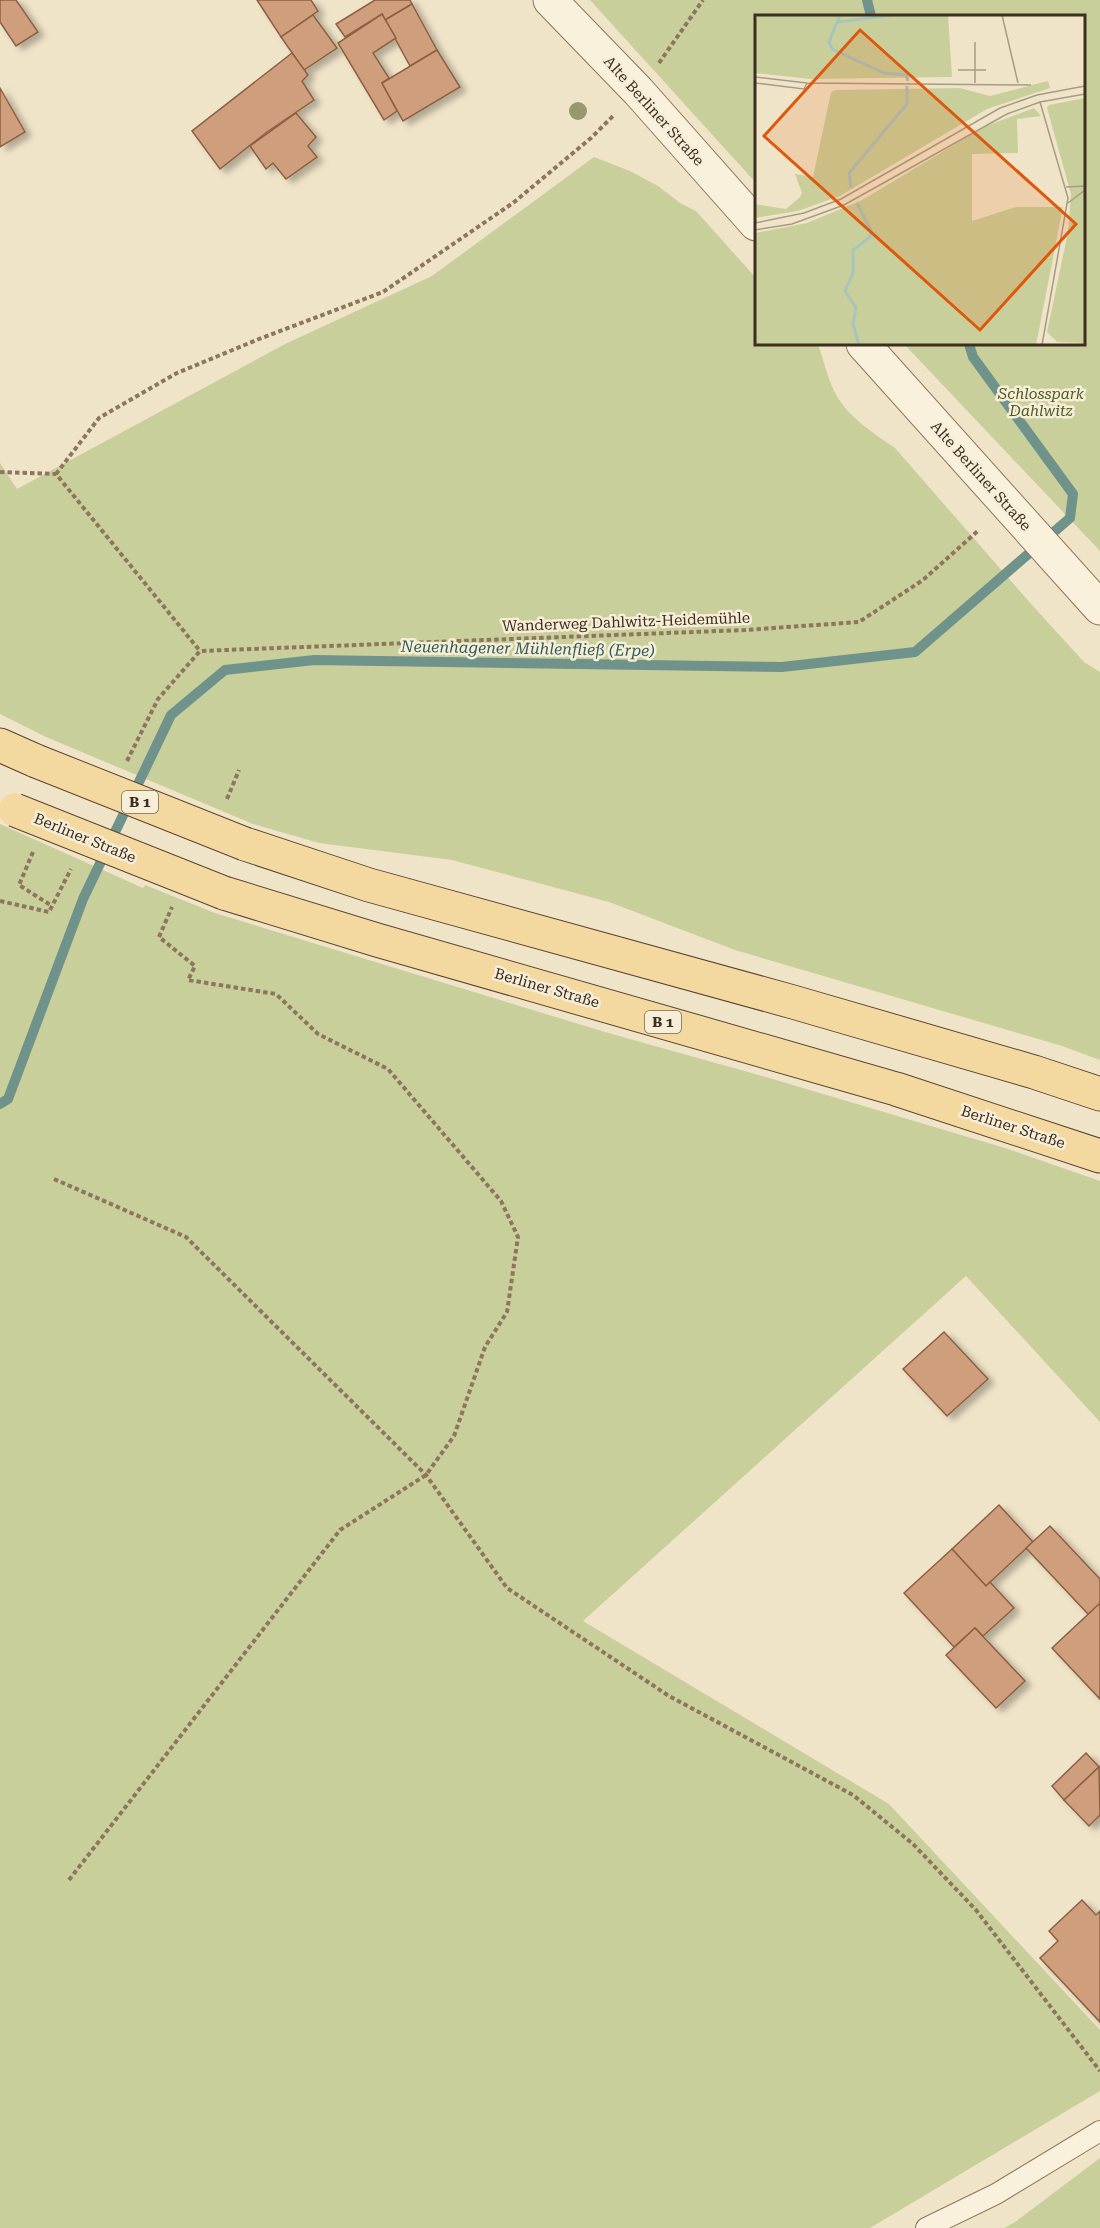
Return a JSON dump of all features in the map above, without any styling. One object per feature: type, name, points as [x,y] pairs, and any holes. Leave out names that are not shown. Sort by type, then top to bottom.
[{"type":"main road","name":"B 1","points":[[0,745],[244,844],[369,885],[793,1002],[1034,1072],[1100,1094]]},
{"type":"main road","name":"Berliner Straße","points":[[7,807],[224,893],[896,1089],[1100,1156]]},
{"type":"street","name":"Alte Berliner Straße","points":[[550,0],[648,79],[755,223]]},
{"type":"street","name":"Alte Berliner Straße","points":[[864,345],[1100,608]]},
{"type":"lane","points":[[926,2228],[996,2194],[1100,2131]]},
{"type":"path","points":[[56,474],[99,418],[177,373],[258,339],[383,292],[513,203],[591,138],[648,79],[703,0]]},
{"type":"path","points":[[0,472],[56,474],[200,651],[158,699],[126,761]]},
{"type":"path","name":"Wanderweg Dahlwitz-Heidemühle","points":[[200,651],[745,630],[860,622],[923,580],[979,530]]},
{"type":"path","points":[[227,799],[239,770]]},
{"type":"path","points":[[35,846],[19,885],[52,906]]},
{"type":"path","points":[[0,902],[49,912],[73,864]]},
{"type":"path","points":[[69,1880],[340,1530],[426,1475],[454,1436],[485,1347],[507,1312],[518,1237],[501,1201],[388,1069],[318,1034],[276,994],[188,980],[195,966],[159,937],[173,905]]},
{"type":"path","points":[[54,1179],[186,1237],[426,1475],[507,1588],[669,1696],[853,1795],[913,1844],[975,1910],[1100,2071]]},
{"type":"green space","name":"Schlosspark Dahlwitz","points":[[590,0],[1100,0],[1100,551],[905,345],[1085,345],[1085,15],[755,15],[755,182]]},
{"type":"green space","points":[[594,157],[630,171],[658,186],[680,203],[696,211],[755,277],[755,345],[818,345],[831,385],[843,406],[864,426],[895,448],[1084,662],[1100,672],[1100,1060],[1062,1046],[735,950],[609,902],[452,860],[319,843],[253,824],[46,737],[0,714],[0,463],[17,489],[285,344],[432,276]]},
{"type":"green space","points":[[0,824],[143,888],[145,885],[215,913],[605,1032],[1005,1148],[1100,1181],[1100,1422],[966,1276],[583,1621],[889,1804],[1100,2030],[1100,2091],[870,2228],[0,2228]]},
{"type":"green space","points":[[1100,2158],[1100,2228],[1004,2228],[1015,2222]]},
{"type":"building","points":[[0,0],[16,0],[38,32],[16,46],[0,22]]},
{"type":"building","points":[[257,0],[311,0],[318,11],[281,37]]},
{"type":"building","points":[[375,0],[410,0],[412,4],[385,20],[382,14],[345,37],[336,24]]},
{"type":"building","points":[[412,4],[437,50],[410,66],[385,20]]},
{"type":"building","points":[[382,14],[396,38],[373,53],[389,78],[382,83],[397,111],[384,120],[338,43]]},
{"type":"building","points":[[313,15],[337,48],[304,70],[281,37]]},
{"type":"building","points":[[437,50],[460,87],[403,121],[382,83]]},
{"type":"building","points":[[292,53],[308,75],[302,81],[314,100],[267,132],[220,169],[192,131]]},
{"type":"building","points":[[0,88],[25,132],[0,147]]},
{"type":"building","points":[[296,113],[316,137],[308,146],[317,157],[286,179],[273,163],[266,169],[250,146]]},
{"type":"building","points":[[944,1332],[988,1379],[947,1416],[903,1369]]},
{"type":"building","points":[[999,1505],[1033,1542],[986,1586],[952,1549]]},
{"type":"building","points":[[1050,1526],[1100,1579],[1100,1605],[1088,1614],[1026,1548]]},
{"type":"building","points":[[952,1549],[986,1586],[990,1582],[1014,1608],[983,1636],[975,1628],[954,1647],[904,1593]]},
{"type":"building","points":[[1100,1605],[1100,1699],[1052,1648]]},
{"type":"building","points":[[975,1628],[1025,1681],[996,1708],[946,1655]]},
{"type":"building","points":[[1086,1753],[1099,1767],[1064,1800],[1052,1786]]},
{"type":"building","points":[[1099,1767],[1100,1815],[1089,1826],[1064,1800]]},
{"type":"building","points":[[1082,1900],[1096,1915],[1100,1911],[1100,2022],[1040,1958],[1058,1941],[1049,1931]]},
{"type":"waterway","name":"Neuenhagener Mühlenfließ (Erpe)","points":[[867,0],[871,15]]},
{"type":"waterway","name":"Neuenhagener Mühlenfließ (Erpe)","points":[[0,1104],[8,1099],[83,899],[171,715],[225,670],[314,660],[782,667],[915,652],[1070,518],[1073,494],[973,357],[969,345]]}]
